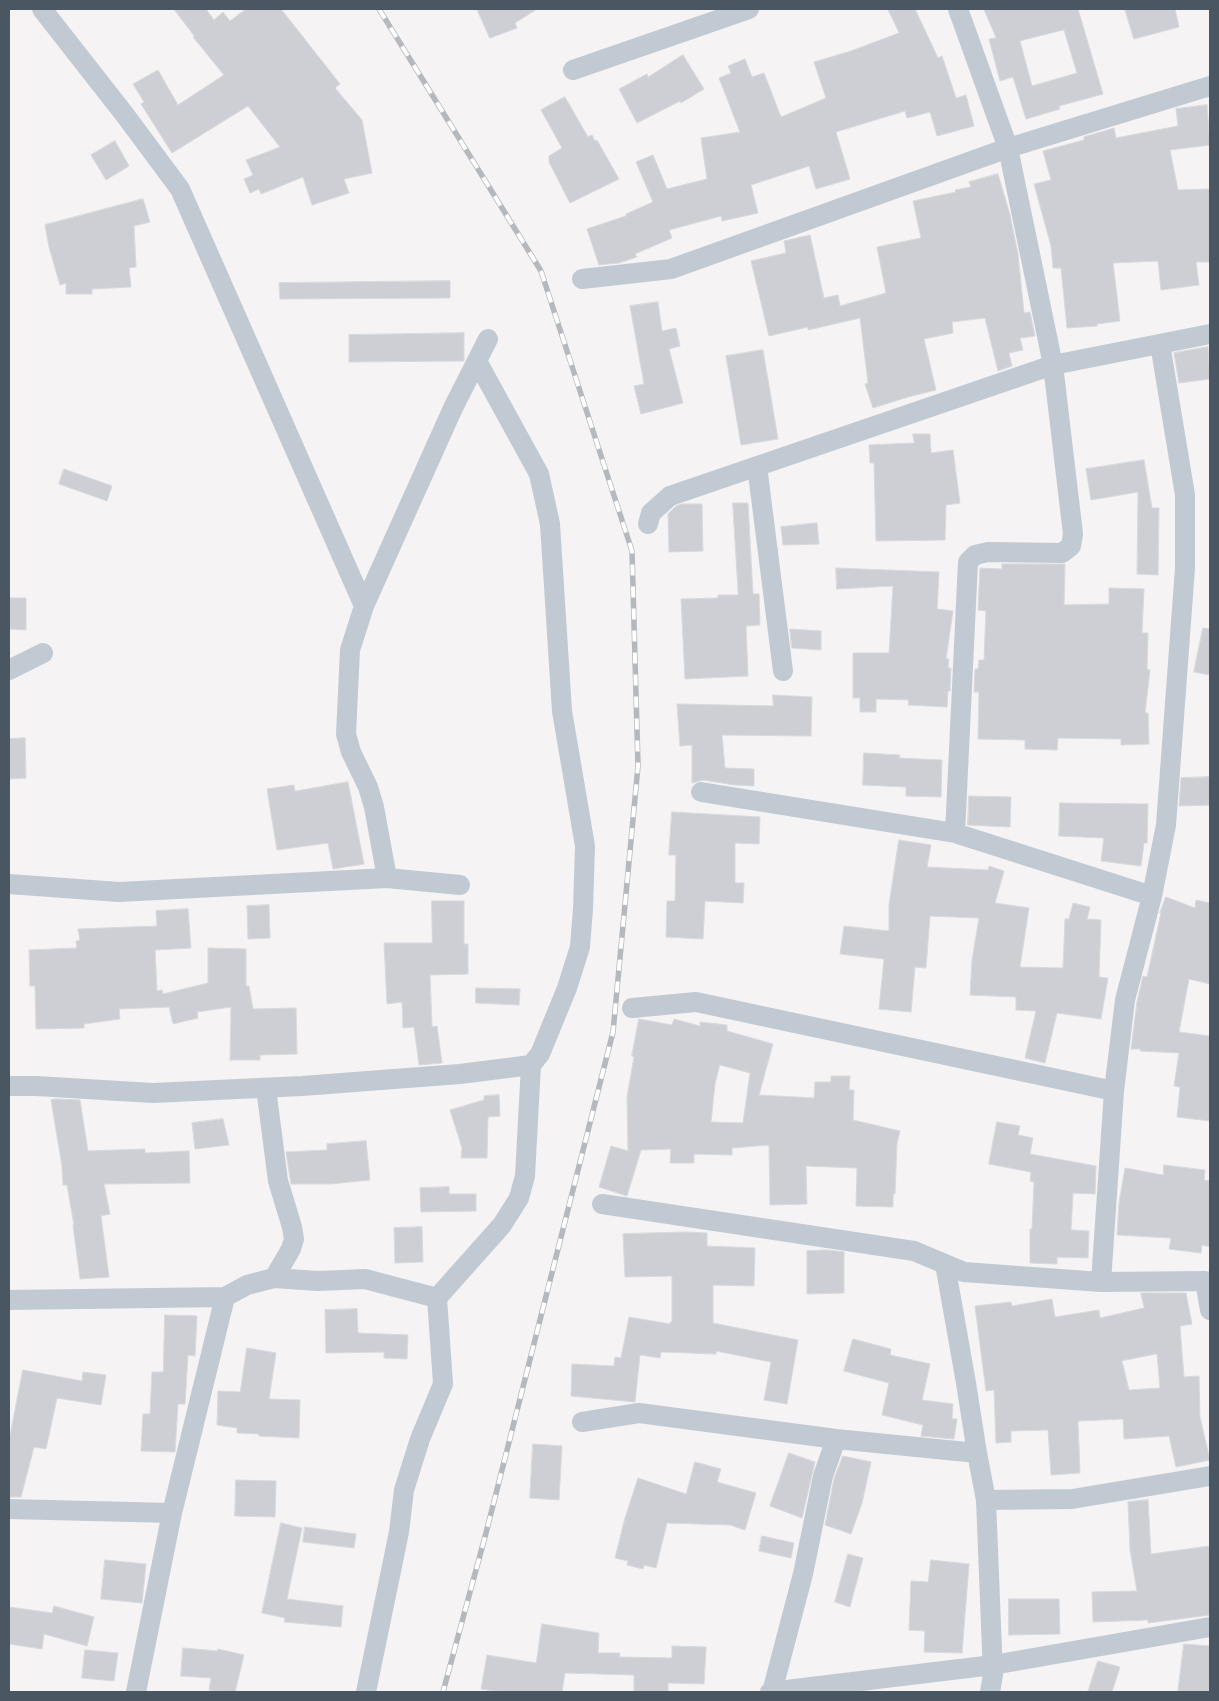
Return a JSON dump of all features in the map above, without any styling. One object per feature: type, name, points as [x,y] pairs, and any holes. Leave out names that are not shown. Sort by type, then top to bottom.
[{"type":"street","points":[[42,9],[180,189],[364,606]]},
{"type":"street","points":[[574,70],[722,13],[749,9]]},
{"type":"street","points":[[955,833],[968,562],[975,554],[988,552],[1062,552],[1071,546],[1073,534],[1053,365],[1008,148],[958,9]]},
{"type":"street","points":[[582,279],[671,269],[1008,148],[1210,86]]},
{"type":"street","points":[[648,524],[651,513],[670,496],[1053,365],[1210,334]]},
{"type":"street","points":[[387,878],[374,807],[368,787],[351,752],[346,734],[350,650],[364,606],[453,408],[488,339]]},
{"type":"street","points":[[1102,1282],[1114,1091],[1125,1000],[1152,896],[1166,825],[1185,568],[1185,495],[1160,344]]},
{"type":"street","points":[[366,1692],[399,1532],[404,1490],[420,1439],[443,1384],[437,1298],[502,1225],[519,1198],[524,1176],[531,1065],[540,1054],[567,988],[580,947],[585,846],[562,711],[550,524],[539,474],[477,361]]},
{"type":"street","points":[[757,466],[783,671]]},
{"type":"street","points":[[9,670],[43,653]]},
{"type":"street","points":[[701,792],[955,833],[1152,896]]},
{"type":"street","points":[[9,884],[119,892],[387,878],[460,885]]},
{"type":"street","points":[[632,1008],[696,1002],[1114,1091]]},
{"type":"street","points":[[9,1086],[153,1093],[266,1088],[460,1074],[531,1065]]},
{"type":"street","points":[[266,1088],[278,1181],[294,1239],[291,1249],[274,1278]]},
{"type":"street","points":[[602,1204],[914,1251],[954,1268],[1102,1282],[1205,1281],[1210,1310]]},
{"type":"street","points":[[954,1268],[950,1289],[976,1454],[986,1500],[993,1664],[990,1692]]},
{"type":"street","points":[[9,1300],[225,1297],[247,1285],[274,1278],[318,1281],[365,1280],[437,1298]]},
{"type":"street","points":[[136,1692],[172,1513],[225,1297]]},
{"type":"street","points":[[582,1422],[638,1413],[836,1440],[976,1454]]},
{"type":"street","points":[[836,1440],[823,1476],[803,1574],[771,1692],[993,1664],[1210,1627]]},
{"type":"street","points":[[986,1500],[1072,1499],[1210,1476]]},
{"type":"street","points":[[9,1509],[172,1513]]},
{"type":"building","points":[[174,9],[206,9],[214,20],[223,12],[230,21],[246,9],[281,9],[340,84],[335,88],[362,120],[372,173],[344,179],[349,193],[312,205],[303,177],[261,194],[259,189],[250,193],[244,179],[253,175],[246,160],[280,147],[248,106],[172,153],[141,104],[144,102],[133,84],[158,70],[178,105],[224,75],[193,37]]},
{"type":"building","points":[[477,9],[537,9],[515,23],[517,28],[490,38]]},
{"type":"building","points":[[888,9],[915,9],[938,58],[942,56],[956,98],[966,95],[974,126],[937,136],[930,112],[907,118],[905,111],[836,132],[850,179],[816,189],[809,166],[751,185],[758,213],[722,221],[721,216],[669,230],[672,238],[635,254],[637,257],[619,263],[599,265],[587,229],[626,216],[626,214],[653,202],[636,162],[653,155],[667,189],[707,179],[701,138],[740,132],[719,78],[731,73],[728,66],[745,59],[752,77],[764,73],[781,117],[826,98],[814,62],[851,51],[899,33]]},
{"type":"building","points":[[984,9],[1078,9],[1103,94],[1059,106],[1060,109],[1026,119],[1013,77],[1000,81],[989,39],[996,38]],"holes":[[[1064,30],[1077,73],[1032,86],[1020,41]]]},
{"type":"building","points":[[1125,9],[1175,9],[1179,27],[1134,39]]},
{"type":"building","points":[[683,55],[704,89],[681,103],[680,101],[637,123],[619,89],[647,74],[648,77]]},
{"type":"building","points":[[565,97],[588,137],[592,135],[595,141],[597,140],[619,179],[570,203],[549,162],[549,156],[562,148],[541,110]]},
{"type":"building","points":[[1207,105],[1210,145],[1170,150],[1178,190],[1210,189],[1210,262],[1196,262],[1199,285],[1161,290],[1158,261],[1113,263],[1120,321],[1097,324],[1097,326],[1067,328],[1061,268],[1053,268],[1051,246],[1034,184],[1051,180],[1043,151],[1084,140],[1084,137],[1114,128],[1116,138],[1178,126],[1176,109]]},
{"type":"building","points":[[115,141],[129,166],[106,180],[91,155]]},
{"type":"building","points":[[998,174],[1010,215],[1018,254],[1024,313],[1030,312],[1035,336],[1020,338],[1023,350],[1009,353],[1012,366],[998,371],[985,318],[952,322],[953,333],[924,339],[936,390],[873,408],[865,384],[868,383],[860,318],[808,330],[808,327],[769,336],[751,261],[786,253],[784,241],[810,235],[824,298],[838,295],[840,306],[886,293],[877,247],[921,238],[913,201],[956,192],[955,190],[971,187],[969,182]]},
{"type":"building","points":[[143,199],[150,222],[134,226],[136,267],[129,268],[131,287],[92,289],[92,294],[66,294],[66,283],[60,285],[45,225]]},
{"type":"building","points":[[450,281],[450,298],[280,299],[279,283]]},
{"type":"building","points":[[658,302],[662,331],[676,328],[680,346],[669,349],[683,403],[641,414],[634,386],[644,384],[630,306]]},
{"type":"building","points":[[464,333],[464,361],[349,362],[349,335]]},
{"type":"building","points":[[1208,347],[1210,379],[1179,383],[1174,353]]},
{"type":"building","points":[[763,350],[778,439],[741,445],[726,356]]},
{"type":"building","points":[[913,434],[930,434],[931,453],[953,450],[960,503],[946,505],[945,540],[876,541],[874,463],[870,463],[869,445],[914,443]]},
{"type":"building","points":[[1144,460],[1152,508],[1159,508],[1158,575],[1137,574],[1138,492],[1091,500],[1086,469]]},
{"type":"building","points":[[64,469],[112,486],[107,501],[59,484]]},
{"type":"building","points":[[733,503],[748,503],[753,594],[759,594],[760,625],[746,626],[748,676],[685,679],[681,599],[718,598],[718,595],[738,595]]},
{"type":"building","points":[[682,504],[702,504],[703,551],[669,552],[668,514],[676,506]]},
{"type":"building","points":[[817,523],[819,544],[783,545],[781,527]]},
{"type":"building","points":[[1002,564],[1065,564],[1064,605],[1109,604],[1109,588],[1144,589],[1142,633],[1148,633],[1147,669],[1150,670],[1145,713],[1148,713],[1149,744],[1121,745],[1121,739],[1058,738],[1057,750],[1025,749],[1025,740],[978,739],[979,692],[974,692],[975,669],[978,669],[979,660],[984,660],[986,611],[978,610],[980,568],[1002,569]]},
{"type":"building","points":[[836,568],[939,572],[937,609],[953,611],[946,659],[949,659],[948,668],[951,668],[947,707],[908,705],[909,700],[876,699],[876,712],[860,712],[860,698],[853,698],[853,653],[889,653],[893,586],[837,589]]},
{"type":"building","points":[[9,598],[26,598],[26,630],[9,629]]},
{"type":"building","points":[[1203,628],[1210,629],[1210,675],[1194,672]]},
{"type":"building","points":[[790,629],[821,631],[821,650],[792,648]]},
{"type":"building","points":[[773,695],[812,697],[811,736],[722,735],[725,768],[754,769],[754,786],[703,780],[692,783],[692,745],[680,746],[677,704],[773,706]]},
{"type":"building","points":[[25,738],[26,778],[9,779],[9,739]]},
{"type":"building","points":[[864,753],[900,755],[899,758],[942,760],[941,797],[906,796],[906,787],[863,785]]},
{"type":"building","points":[[1210,777],[1210,805],[1179,806],[1181,778]]},
{"type":"building","points":[[348,782],[364,864],[333,869],[328,843],[277,850],[267,789],[294,785],[295,791]]},
{"type":"building","points":[[969,796],[1011,797],[1010,827],[968,825]]},
{"type":"building","points":[[1060,803],[1148,804],[1147,843],[1144,843],[1141,866],[1101,861],[1104,838],[1059,836]]},
{"type":"building","points":[[672,812],[760,817],[759,844],[735,843],[735,883],[744,883],[743,903],[705,901],[703,939],[666,937],[667,901],[675,901],[676,855],[669,855]]},
{"type":"building","points":[[899,840],[931,845],[927,867],[988,870],[989,866],[1004,871],[995,903],[1029,908],[1020,967],[1063,968],[1065,919],[1069,919],[1073,903],[1090,907],[1087,919],[1101,920],[1099,977],[1108,978],[1101,1019],[1057,1013],[1045,1063],[1025,1058],[1036,1011],[1016,1010],[1016,997],[970,995],[972,960],[979,918],[930,916],[926,968],[915,967],[911,1012],[879,1009],[884,959],[840,954],[844,926],[889,931],[889,905]]},
{"type":"building","points":[[1166,897],[1195,908],[1196,900],[1210,903],[1210,984],[1189,979],[1179,1032],[1210,1036],[1210,1121],[1177,1117],[1180,1087],[1174,1086],[1179,1053],[1131,1049],[1137,1002],[1143,976],[1147,977],[1160,913]]},
{"type":"building","points":[[432,901],[464,901],[464,944],[468,944],[468,974],[430,975],[432,1027],[437,1026],[442,1063],[419,1065],[414,1027],[403,1028],[402,1002],[387,1004],[384,943],[432,943]]},
{"type":"building","points":[[269,905],[270,938],[248,939],[247,906]]},
{"type":"building","points":[[188,909],[191,948],[155,950],[157,991],[162,990],[163,994],[208,983],[208,948],[246,949],[246,986],[249,986],[253,1009],[296,1008],[297,1054],[260,1055],[260,1060],[230,1060],[231,1007],[197,1012],[198,1018],[173,1024],[169,1007],[119,1009],[120,1019],[84,1024],[84,1028],[36,1029],[35,986],[30,986],[29,950],[77,948],[76,941],[80,940],[78,929],[157,926],[156,911]]},
{"type":"building","points":[[476,988],[520,989],[519,1005],[476,1003]]},
{"type":"building","points":[[639,1019],[672,1025],[674,1019],[700,1026],[700,1022],[727,1025],[727,1031],[773,1044],[759,1095],[814,1098],[815,1082],[831,1082],[831,1076],[850,1076],[849,1090],[854,1090],[853,1120],[900,1131],[897,1143],[893,1207],[856,1206],[857,1168],[806,1166],[807,1204],[770,1205],[769,1145],[732,1148],[732,1155],[694,1154],[694,1163],[670,1163],[671,1149],[641,1150],[627,1196],[599,1187],[611,1146],[628,1151],[627,1097],[634,1057],[632,1056]],"holes":[[[720,1065],[750,1073],[743,1123],[711,1122],[715,1084]]]},
{"type":"building","points":[[499,1095],[500,1116],[488,1117],[487,1158],[461,1158],[462,1148],[450,1110],[484,1100],[484,1096]]},
{"type":"building","points":[[51,1100],[80,1100],[88,1151],[145,1149],[145,1153],[189,1151],[190,1183],[104,1184],[110,1214],[101,1216],[109,1277],[80,1279],[74,1225],[67,1185],[63,1185],[62,1166]]},
{"type":"building","points":[[223,1119],[229,1145],[195,1149],[192,1123]]},
{"type":"building","points":[[997,1122],[1020,1126],[1018,1135],[1033,1138],[1030,1154],[1096,1166],[1095,1194],[1073,1193],[1071,1230],[1089,1231],[1088,1258],[1057,1257],[1057,1264],[1030,1263],[1030,1229],[1032,1229],[1034,1182],[1030,1181],[1031,1172],[989,1164]]},
{"type":"building","points":[[366,1141],[370,1180],[330,1184],[291,1184],[286,1152],[327,1150],[327,1144]]},
{"type":"building","points":[[1164,1165],[1205,1170],[1204,1180],[1210,1181],[1210,1247],[1202,1245],[1201,1253],[1169,1249],[1171,1238],[1117,1235],[1119,1203],[1125,1168],[1163,1175]]},
{"type":"building","points":[[449,1187],[449,1194],[476,1194],[476,1211],[421,1212],[420,1188]]},
{"type":"building","points":[[422,1227],[423,1262],[395,1263],[394,1228]]},
{"type":"building","points":[[707,1233],[707,1246],[755,1248],[754,1286],[713,1285],[713,1323],[798,1340],[787,1404],[764,1400],[771,1362],[716,1351],[716,1354],[661,1352],[660,1358],[640,1355],[635,1402],[571,1396],[572,1364],[614,1366],[615,1357],[621,1358],[629,1317],[670,1324],[672,1322],[672,1276],[625,1277],[623,1234]]},
{"type":"building","points":[[828,1250],[844,1252],[844,1293],[807,1294],[807,1251]]},
{"type":"building","points":[[1141,1293],[1186,1293],[1192,1324],[1180,1326],[1184,1377],[1199,1376],[1200,1417],[1210,1460],[1176,1467],[1169,1436],[1124,1439],[1123,1419],[1078,1421],[1080,1473],[1051,1475],[1048,1430],[1011,1431],[1011,1442],[996,1443],[994,1390],[986,1391],[975,1306],[1011,1302],[1012,1306],[1052,1299],[1055,1317],[1099,1310],[1100,1318],[1144,1308]],"holes":[[[1157,1354],[1160,1388],[1129,1390],[1122,1361]]]},
{"type":"building","points":[[357,1309],[358,1333],[408,1335],[407,1359],[384,1358],[384,1352],[326,1353],[325,1310]]},
{"type":"building","points":[[165,1315],[197,1316],[195,1356],[188,1355],[185,1404],[178,1404],[175,1452],[141,1451],[143,1414],[150,1414],[152,1372],[163,1372]]},
{"type":"building","points":[[853,1339],[891,1349],[890,1355],[930,1364],[922,1400],[953,1404],[952,1419],[957,1419],[954,1439],[921,1436],[923,1425],[882,1415],[889,1383],[844,1371]]},
{"type":"building","points":[[247,1348],[276,1353],[269,1399],[300,1400],[299,1438],[237,1433],[237,1428],[217,1425],[218,1391],[240,1392]]},
{"type":"building","points":[[23,1370],[82,1381],[83,1372],[106,1375],[101,1405],[57,1398],[46,1449],[34,1447],[21,1497],[9,1497],[9,1441]]},
{"type":"building","points":[[533,1444],[562,1446],[559,1500],[530,1498]]},
{"type":"building","points":[[789,1453],[815,1462],[802,1518],[770,1506]]},
{"type":"building","points":[[843,1456],[871,1462],[862,1503],[851,1534],[825,1525],[834,1479]]},
{"type":"building","points":[[695,1462],[721,1469],[717,1482],[756,1493],[745,1530],[730,1525],[667,1523],[656,1568],[644,1565],[643,1569],[627,1565],[628,1561],[615,1558],[638,1478],[686,1494]]},
{"type":"building","points":[[236,1480],[276,1481],[275,1517],[235,1516]]},
{"type":"building","points":[[1148,1500],[1151,1554],[1210,1546],[1210,1615],[1148,1623],[1148,1620],[1093,1622],[1092,1592],[1137,1591],[1130,1550],[1128,1502]]},
{"type":"building","points":[[281,1523],[302,1528],[287,1599],[343,1606],[341,1627],[284,1622],[285,1618],[262,1613]]},
{"type":"building","points":[[305,1527],[356,1534],[354,1548],[303,1542]]},
{"type":"building","points":[[762,1536],[794,1543],[791,1558],[759,1551]]},
{"type":"building","points":[[848,1554],[863,1558],[850,1607],[835,1602]]},
{"type":"building","points":[[105,1560],[146,1564],[142,1603],[101,1599]]},
{"type":"building","points":[[931,1560],[969,1564],[962,1653],[924,1652],[925,1631],[909,1630],[911,1581],[928,1582]]},
{"type":"building","points":[[1009,1599],[1059,1599],[1060,1634],[1009,1635]]},
{"type":"building","points":[[54,1606],[94,1617],[87,1646],[44,1634],[42,1649],[9,1644],[9,1607],[52,1613]]},
{"type":"building","points":[[542,1624],[599,1633],[598,1653],[620,1653],[619,1657],[672,1658],[672,1646],[706,1647],[704,1684],[668,1683],[668,1692],[634,1692],[634,1675],[565,1673],[562,1692],[502,1692],[481,1689],[487,1655],[536,1663]]},
{"type":"building","points":[[1184,1644],[1210,1646],[1209,1692],[1178,1692]]},
{"type":"building","points":[[183,1648],[218,1651],[218,1649],[244,1655],[235,1692],[209,1690],[211,1678],[181,1676]]},
{"type":"building","points":[[85,1650],[118,1653],[114,1681],[82,1678]]},
{"type":"building","points":[[1098,1661],[1120,1667],[1112,1692],[1088,1692]]},
{"type":"railway","points":[[379,9],[541,271],[632,551],[638,766],[613,1032],[486,1533],[443,1692]]}]
